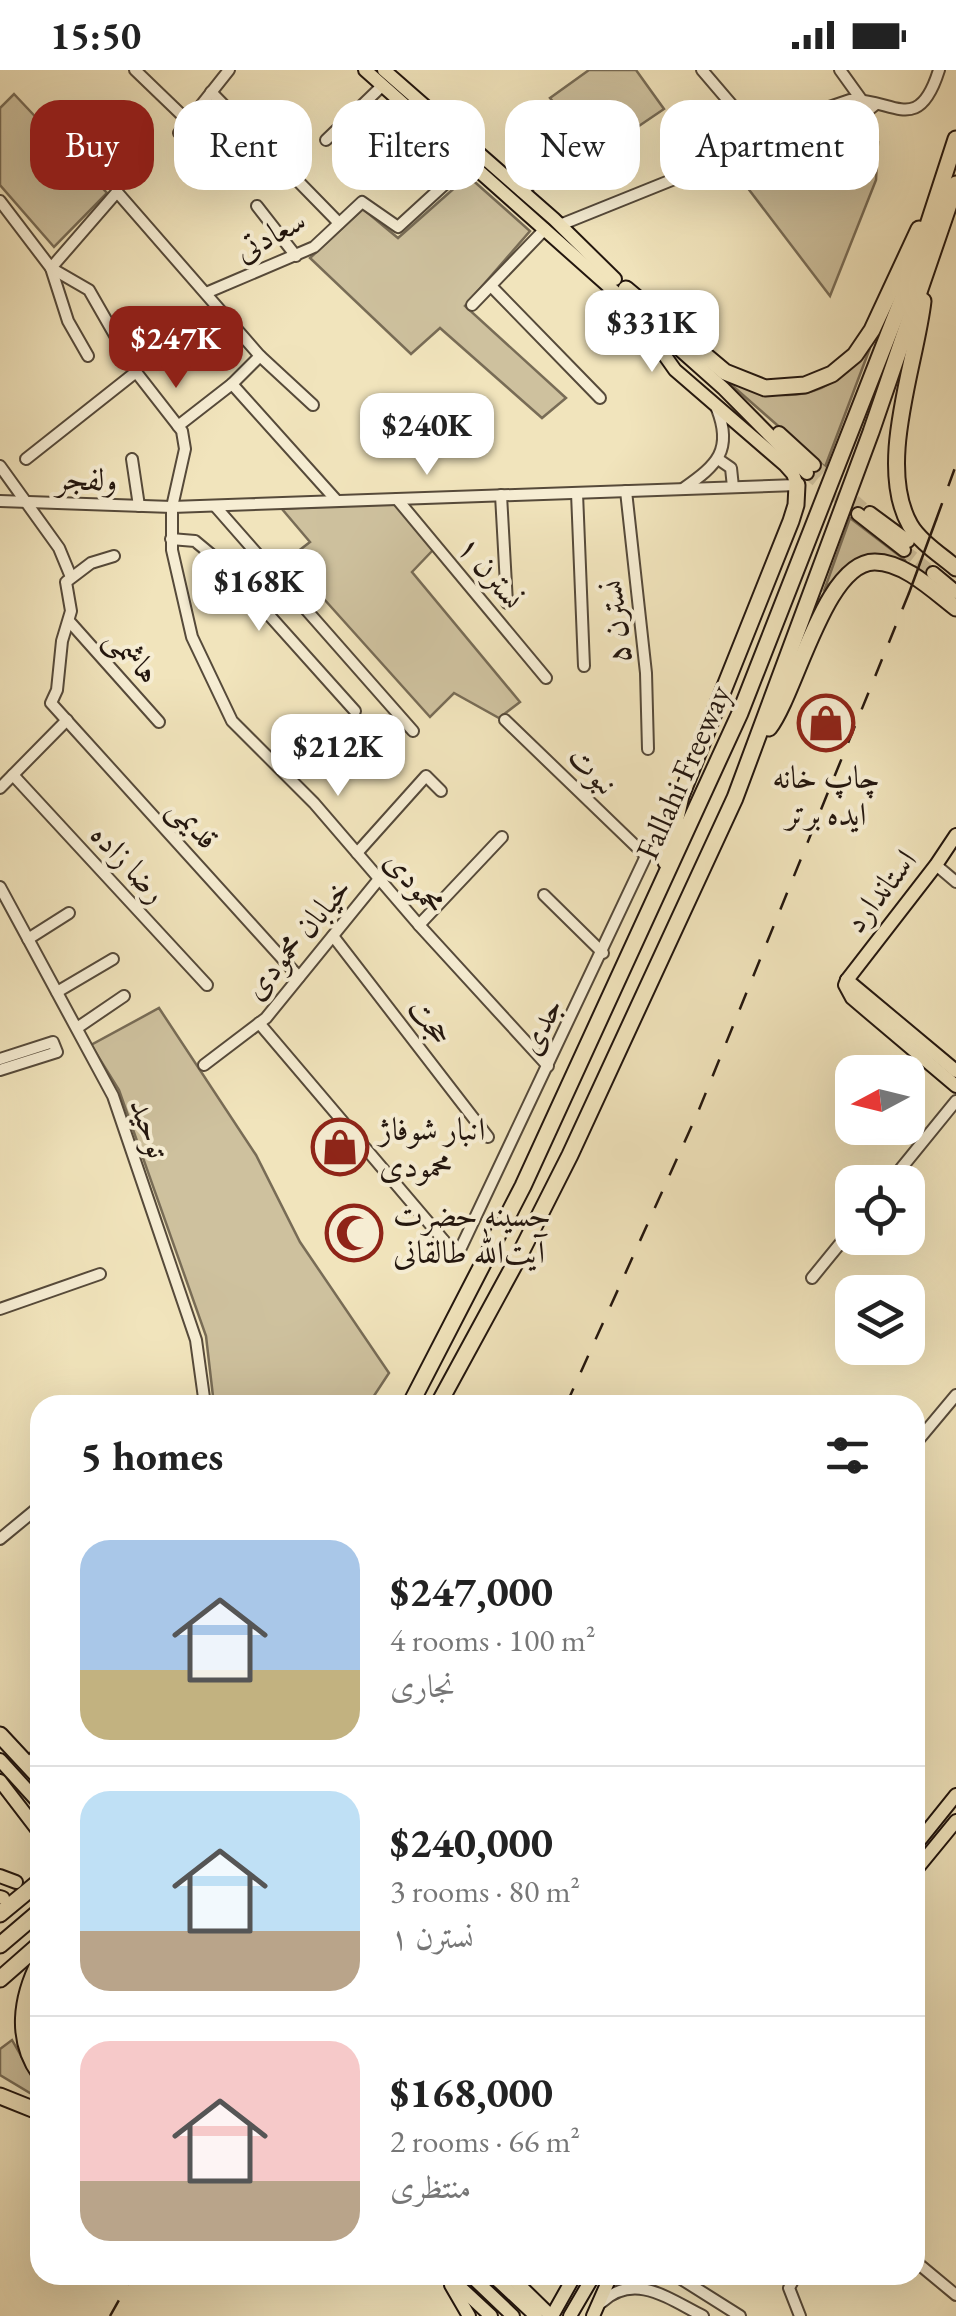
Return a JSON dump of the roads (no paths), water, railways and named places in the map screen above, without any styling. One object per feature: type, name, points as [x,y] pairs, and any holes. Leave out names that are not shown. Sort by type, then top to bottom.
[{"type":"highway","name":"Fallahi Freeway","points":[[443,1395],[570,1154],[735,798],[928,268],[956,139]]},
{"type":"highway","name":"Fallahi Freeway","points":[[415,1395],[523,1186],[740,713],[948,187]]},
{"type":"highway","points":[[628,297],[726,372],[765,388],[805,385],[832,374],[856,355],[872,330],[918,231],[948,187]]},
{"type":"highway","points":[[928,268],[920,327],[902,403],[900,482],[911,528],[956,571]]},
{"type":"highway","points":[[657,900],[681,796],[806,474]]},
{"type":"highway","points":[[754,747],[775,720],[827,601],[858,566],[876,562],[906,571],[956,608]]},
{"type":"highway","points":[[0,1736],[30,1768]]},
{"type":"highway","points":[[1,1903],[30,1885]]},
{"type":"highway","points":[[0,1945],[30,1920]]},
{"type":"highway","points":[[0,1979],[30,1953]]},
{"type":"highway","points":[[30,1984],[22,2034],[30,2055]]},
{"type":"highway","points":[[0,2096],[30,2108]]},
{"type":"main road","points":[[365,70],[395,78],[414,100]]},
{"type":"main road","points":[[384,70],[560,225],[806,474]]},
{"type":"main road","points":[[485,176],[628,297],[675,370],[794,474],[806,474]]},
{"type":"main road","points":[[860,511],[906,546]]},
{"type":"main road","points":[[956,571],[935,566],[956,592]]},
{"type":"main road","name":"استاندارد","points":[[846,980],[936,866],[956,834]]},
{"type":"main road","points":[[846,980],[956,1071]]},
{"type":"main road","points":[[846,980],[852,998],[956,1086]]},
{"type":"main road","points":[[0,1760],[30,1793]]},
{"type":"main road","points":[[0,1781],[30,1819]]},
{"type":"main road","points":[[925,1834],[956,1795]]},
{"type":"main road","points":[[925,1859],[956,1821]]},
{"type":"main road","points":[[0,1876],[21,1888],[30,1879]]},
{"type":"main road","points":[[451,2285],[469,2316]]},
{"type":"main road","points":[[456,2285],[491,2316]]},
{"type":"main road","points":[[480,2285],[513,2316]]},
{"type":"main road","points":[[503,2285],[536,2316]]},
{"type":"main road","points":[[519,2285],[552,2316],[569,2285]]},
{"type":"main road","points":[[570,2316],[588,2285]]},
{"type":"main road","points":[[593,2312],[606,2285]]},
{"type":"street","points":[[135,70],[174,108]]},
{"type":"street","points":[[204,100],[229,70]]},
{"type":"street","points":[[702,70],[728,100]]},
{"type":"street","points":[[840,70],[862,100]]},
{"type":"street","points":[[879,108],[902,109],[924,102],[932,93],[939,70]]},
{"type":"street","points":[[326,140],[395,78]]},
{"type":"street","points":[[210,92],[338,222]]},
{"type":"street","points":[[560,225],[660,184]]},
{"type":"street","name":"سعادتی","points":[[206,294],[314,247],[362,202],[398,227],[438,190]]},
{"type":"street","points":[[51,268],[117,192],[260,356],[313,405]]},
{"type":"street","points":[[0,201],[51,268],[68,321],[88,356]]},
{"type":"street","points":[[258,206],[296,256]]},
{"type":"street","points":[[472,305],[545,229]]},
{"type":"street","points":[[51,268],[90,290],[136,372],[178,426],[232,384],[260,356]]},
{"type":"street","points":[[491,286],[600,398]]},
{"type":"street","points":[[26,460],[136,372]]},
{"type":"street","points":[[232,384],[337,501]]},
{"type":"street","points":[[683,489],[718,458],[726,430],[717,408]]},
{"type":"street","name":"محمودی","points":[[178,426],[186,449],[172,507],[172,539],[181,600],[192,636],[232,721],[314,803],[548,1066]]},
{"type":"street","points":[[132,458],[139,506]]},
{"type":"street","points":[[718,458],[731,468],[733,487]]},
{"type":"street","points":[[0,466],[59,548],[71,577]]},
{"type":"street","name":"ولفجر","points":[[0,501],[215,506],[733,487],[806,474]]},
{"type":"street","name":"نسترن ۵","points":[[626,491],[646,672],[648,749]]},
{"type":"street","points":[[578,492],[584,666]]},
{"type":"street","points":[[500,495],[507,603]]},
{"type":"street","name":"نسترن ۱","points":[[397,499],[546,678]]},
{"type":"street","points":[[215,506],[413,730]]},
{"type":"street","points":[[172,539],[195,541],[225,566],[355,710]]},
{"type":"street","points":[[69,621],[66,582],[91,563],[114,556]]},
{"type":"street","name":"قدیمی","points":[[69,621],[62,641],[57,690],[51,703],[299,977]]},
{"type":"street","name":"هاشمی","points":[[69,621],[159,722]]},
{"type":"street","points":[[0,788],[67,720]]},
{"type":"street","name":"نبوت","points":[[505,720],[646,856]]},
{"type":"street","name":"رضا زاده","points":[[13,775],[207,986]]},
{"type":"street","points":[[357,852],[426,776],[441,791]]},
{"type":"street","name":"جدی","points":[[259,1024],[457,1256],[646,856],[675,822]]},
{"type":"street","points":[[419,925],[502,837]]},
{"type":"street","points":[[936,866],[956,882]]},
{"type":"street","name":"خیابان محمودی","points":[[204,1065],[259,1024],[379,879]]},
{"type":"street","name":"توحید","points":[[0,887],[113,1096],[196,1340],[204,1395]]},
{"type":"street","points":[[544,896],[603,952]]},
{"type":"street","points":[[28,939],[69,912]]},
{"type":"street","name":"حجت","points":[[333,936],[488,1137]]},
{"type":"street","points":[[57,992],[113,959]]},
{"type":"street","points":[[76,1028],[124,996]]},
{"type":"street","points":[[0,1059],[54,1042],[57,1052],[0,1070]]},
{"type":"street","points":[[904,1165],[956,1101]]},
{"type":"street","points":[[812,1278],[835,1250]]},
{"type":"street","points":[[0,1309],[100,1274]]},
{"type":"street","points":[[925,1432],[956,1395]]},
{"type":"street","points":[[0,1539],[30,1514]]},
{"type":"street","points":[[925,2269],[956,2295]]},
{"type":"street","points":[[688,2285],[740,2316]]},
{"type":"street","points":[[790,2285],[800,2316]]},
{"type":"street","points":[[593,2312],[621,2288],[639,2286],[703,2316]]},
{"type":"street","points":[[685,2307],[687,2295],[694,2290]]},
{"type":"tunnel","points":[[814,465],[863,508]]},
{"type":"tunnel","points":[[807,473],[848,506]]},
{"type":"tunnel","points":[[904,550],[933,573]]},
{"type":"tram line","points":[[909,593],[936,520]]},
{"type":"railway","points":[[936,520],[956,465]]},
{"type":"railway","points":[[571,1395],[698,1112],[909,593]]},
{"type":"railway","points":[[110,2316],[127,2285]]},
{"type":"place","name":"چاپ خانه ایده برتر","points":[[826,723]]},
{"type":"place","name":"انبار شوفاژ محمودی","points":[[340,1147]]},
{"type":"place","name":"حسینه حضرت آیت‌الله طالقانی","points":[[354,1233]]}]
